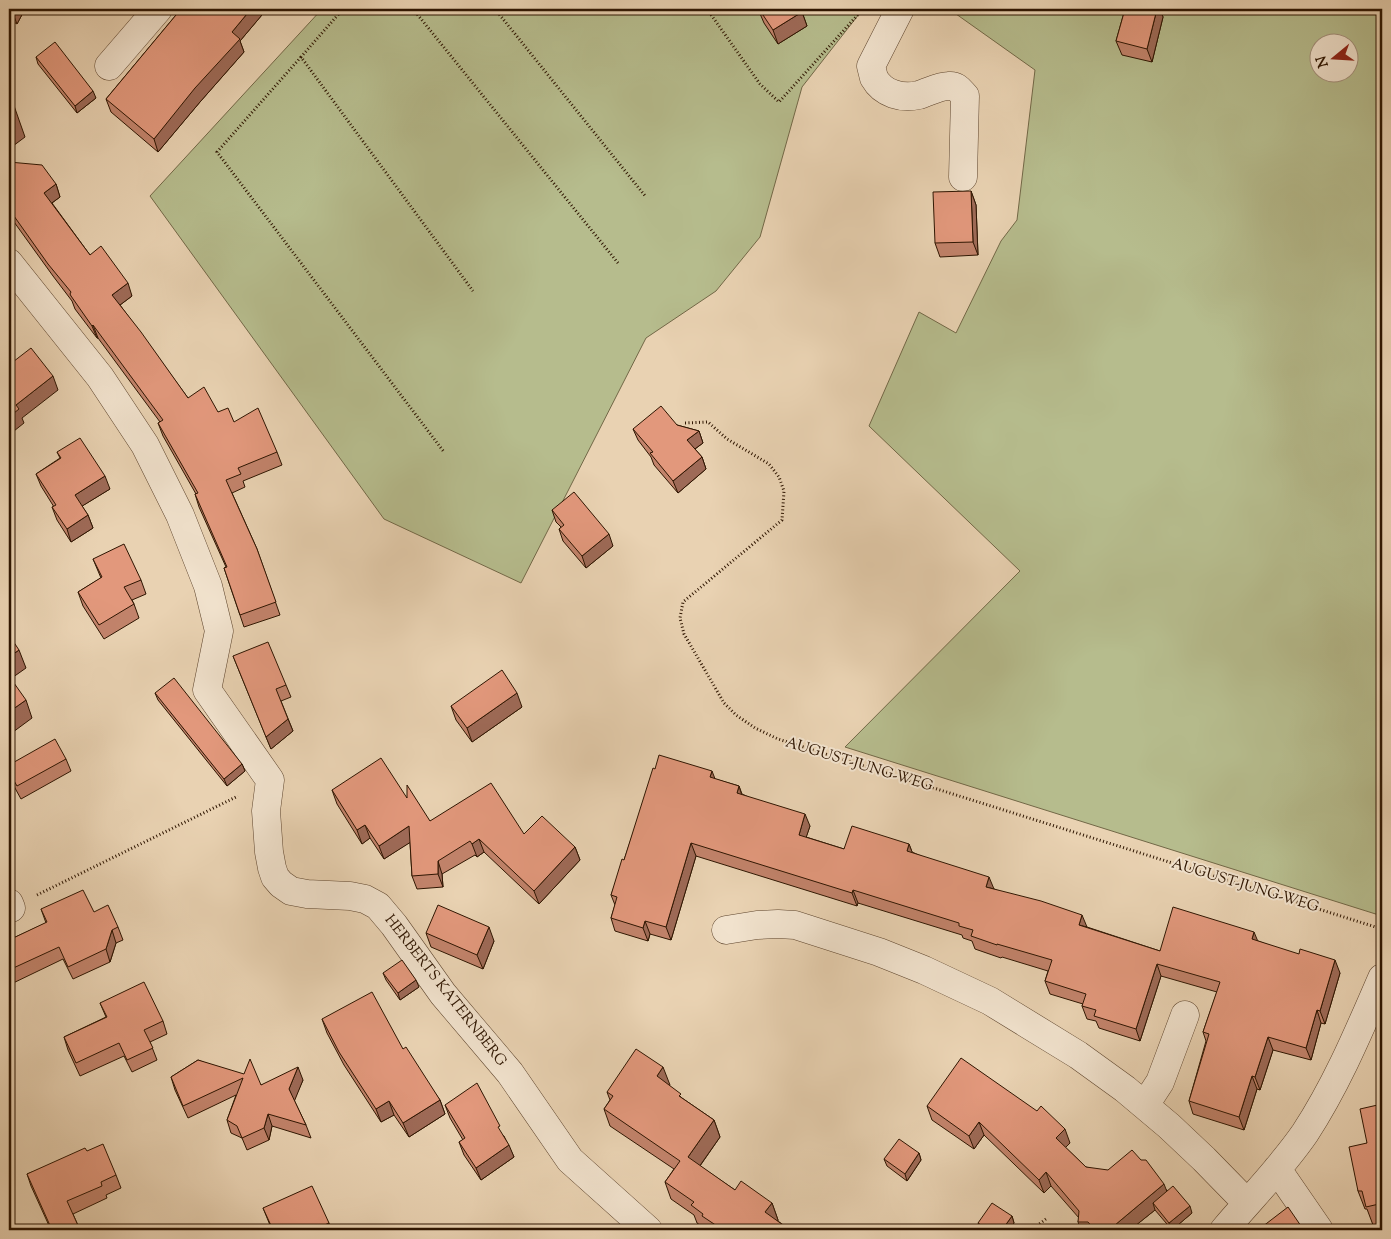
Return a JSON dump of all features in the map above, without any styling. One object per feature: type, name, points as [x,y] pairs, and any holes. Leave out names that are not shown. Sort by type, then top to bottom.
[{"type":"street","points":[[109,66],[158,9]]},
{"type":"street","points":[[900,9],[871,66],[874,77],[889,92],[902,96],[917,95],[950,86],[958,88],[965,96],[963,177]]},
{"type":"street","points":[[9,263],[100,377],[145,445],[180,515],[208,586],[219,631],[207,690],[270,780]]},
{"type":"street","name":"HERBERTS KATERNBERG","points":[[270,780],[266,811],[269,852],[272,868],[281,884],[291,890],[307,894],[350,896],[365,899],[378,906],[444,994],[510,1074],[570,1160],[648,1230]]},
{"type":"street","points":[[726,930],[757,925],[795,925],[870,949],[968,990],[1016,1016],[1078,1055],[1145,1105],[1204,1159],[1247,1203]]},
{"type":"street","points":[[1224,1230],[1277,1169],[1304,1134],[1337,1078],[1382,978]]},
{"type":"street","points":[[1145,1105],[1160,1082],[1185,1015]]},
{"type":"street","points":[[1277,1169],[1319,1230]]},
{"type":"path","points":[[343,9],[217,152],[444,452]]},
{"type":"path","points":[[413,9],[618,263]]},
{"type":"path","points":[[495,9],[646,197]]},
{"type":"path","points":[[707,9],[760,84],[779,102],[863,9]]},
{"type":"path","points":[[301,57],[473,291]]},
{"type":"path","name":"AUGUST-JUNG-WEG","points":[[685,423],[708,422],[727,439],[769,464],[779,477],[784,491],[782,520],[683,602],[680,618],[684,634],[724,703],[736,715],[755,728],[778,739],[1382,929]]},
{"type":"path","points":[[10,905],[270,780]]},
{"type":"path","points":[[1031,1230],[1046,1219]]},
{"type":"green space","points":[[322,9],[863,9],[802,87],[760,237],[716,291],[646,338],[521,583],[384,519],[150,196]]},
{"type":"green space","points":[[949,9],[1382,9],[1382,916],[845,747],[1020,571],[869,426],[919,312],[956,333],[1001,241],[1017,220],[1035,70]]},
{"type":"building","points":[[181,9],[251,9],[232,32],[240,39],[195,88],[154,139],[106,99]]},
{"type":"building","points":[[759,9],[800,9],[802,12],[773,30]]},
{"type":"building","points":[[1125,9],[1157,9],[1147,49],[1116,41]]},
{"type":"building","points":[[55,42],[93,91],[75,106],[36,57]]},
{"type":"building","points":[[9,162],[42,165],[56,184],[44,193],[90,255],[101,246],[128,283],[112,295],[188,398],[204,387],[218,412],[228,408],[234,422],[258,408],[277,452],[238,468],[241,474],[226,480],[257,549],[276,602],[240,615],[224,568],[227,567],[195,494],[198,493],[158,423],[163,420],[92,326],[71,296],[71,292],[48,264],[9,209]]},
{"type":"building","points":[[971,191],[973,242],[935,243],[933,192]]},
{"type":"building","points":[[31,348],[53,376],[16,405],[19,409],[9,417],[9,365]]},
{"type":"building","points":[[661,406],[677,425],[699,431],[687,440],[702,457],[673,481],[650,453],[653,452],[633,429]]},
{"type":"building","points":[[80,438],[105,476],[75,495],[88,515],[67,529],[52,507],[56,505],[36,474],[61,458],[57,452]]},
{"type":"building","points":[[574,492],[609,534],[582,556],[559,529],[564,525],[552,510]]},
{"type":"building","points":[[124,544],[141,580],[124,587],[134,604],[99,625],[78,592],[102,577],[93,559]]},
{"type":"building","points":[[9,635],[19,650],[9,657]]},
{"type":"building","points":[[268,642],[286,685],[276,689],[288,719],[266,737],[233,656]]},
{"type":"building","points":[[502,670],[517,693],[467,728],[451,706]]},
{"type":"building","points":[[9,676],[26,700],[9,712]]},
{"type":"building","points":[[174,678],[242,764],[224,779],[155,693]]},
{"type":"building","points":[[55,739],[66,759],[17,786],[9,772],[9,765]]},
{"type":"building","points":[[659,755],[712,771],[710,777],[739,786],[737,793],[805,814],[799,835],[844,849],[852,826],[909,844],[907,851],[989,877],[986,887],[1041,901],[1082,915],[1079,925],[1160,951],[1173,907],[1254,932],[1252,939],[1299,954],[1300,949],[1335,960],[1320,1011],[1317,1010],[1306,1048],[1268,1037],[1255,1077],[1252,1076],[1239,1117],[1189,1101],[1209,1034],[1203,1032],[1220,982],[1157,964],[1136,1029],[1094,1016],[1096,1010],[1082,1006],[1086,994],[1045,981],[1052,960],[971,936],[973,930],[959,926],[959,923],[853,890],[852,893],[691,843],[666,927],[645,921],[643,928],[611,918],[617,897],[611,895]]},
{"type":"building","points":[[381,758],[407,798],[407,785],[430,821],[491,783],[524,834],[542,816],[575,847],[534,891],[479,839],[472,844],[470,841],[438,861],[438,874],[412,876],[409,826],[379,846],[365,825],[357,830],[332,790]]},
{"type":"building","points":[[83,890],[94,912],[108,905],[118,927],[112,930],[106,949],[68,967],[59,947],[9,970],[9,940],[47,922],[41,909]]},
{"type":"building","points":[[438,905],[489,927],[477,955],[426,933]]},
{"type":"building","points":[[402,960],[416,980],[398,993],[383,973]]},
{"type":"building","points":[[144,982],[163,1021],[144,1030],[153,1048],[127,1060],[119,1043],[76,1063],[64,1037],[107,1017],[100,1003]]},
{"type":"building","points":[[372,992],[403,1049],[406,1047],[440,1100],[403,1123],[389,1101],[376,1109],[339,1052],[322,1019]]},
{"type":"building","points":[[636,1049],[663,1067],[657,1076],[681,1094],[679,1096],[714,1120],[688,1157],[735,1190],[741,1181],[772,1203],[765,1212],[790,1230],[723,1230],[702,1216],[703,1214],[691,1205],[694,1202],[665,1182],[680,1161],[604,1109],[613,1096],[607,1092]]},
{"type":"building","points":[[961,1058],[1037,1111],[1041,1106],[1065,1129],[1056,1138],[1086,1167],[1108,1170],[1132,1150],[1141,1160],[1146,1160],[1164,1184],[1109,1230],[1095,1230],[1088,1222],[1078,1222],[1079,1211],[1046,1172],[1039,1180],[979,1122],[969,1136],[927,1106]]},
{"type":"building","points":[[250,1059],[261,1085],[298,1067],[289,1089],[306,1125],[268,1114],[264,1128],[242,1138],[237,1126],[227,1120],[243,1078],[183,1106],[171,1077],[198,1060],[244,1074]]},
{"type":"building","points":[[1382,1067],[1382,1090],[1377,1068]]},
{"type":"building","points":[[477,1083],[500,1126],[498,1127],[509,1145],[476,1168],[459,1142],[465,1138],[445,1105]]},
{"type":"building","points":[[1382,1104],[1382,1220],[1379,1204],[1366,1207],[1362,1191],[1358,1191],[1349,1147],[1367,1143],[1360,1109]]},
{"type":"building","points":[[899,1139],[919,1153],[905,1174],[884,1159]]},
{"type":"building","points":[[103,1144],[116,1175],[101,1182],[102,1186],[67,1201],[80,1230],[52,1230],[27,1174],[85,1148],[87,1151]]},
{"type":"building","points":[[312,1186],[329,1223],[313,1230],[273,1230],[263,1208]]},
{"type":"building","points":[[1173,1186],[1190,1206],[1169,1223],[1153,1203]]},
{"type":"building","points":[[992,1203],[1012,1216],[1002,1230],[989,1230],[978,1223]]},
{"type":"building","points":[[1288,1207],[1306,1230],[1258,1230]]}]
